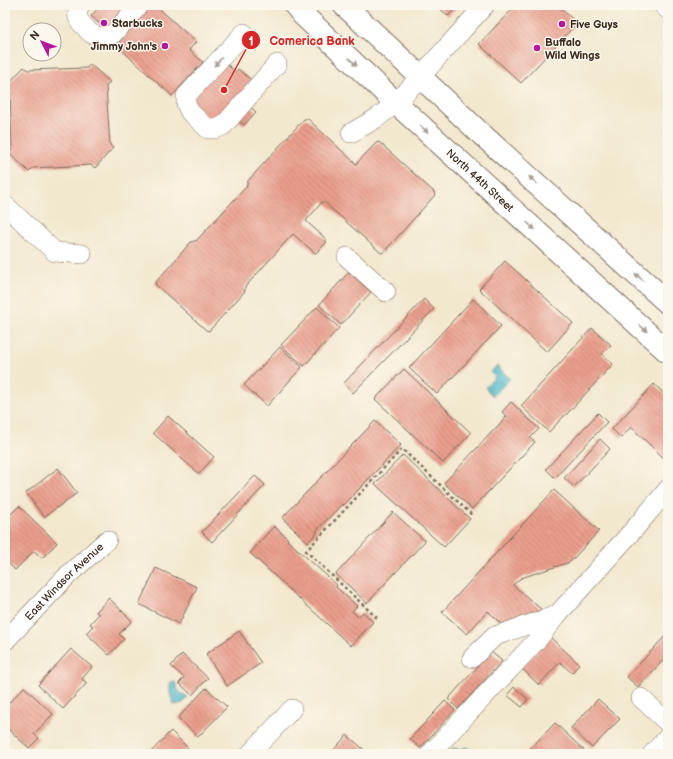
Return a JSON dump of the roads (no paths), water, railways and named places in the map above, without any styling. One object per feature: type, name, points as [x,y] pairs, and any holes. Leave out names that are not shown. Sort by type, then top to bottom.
[{"type":"main road","name":"North 44th Street","points":[[295,5],[302,14],[396,103],[668,352]]},
{"type":"main road","points":[[344,5],[478,131],[668,303]]},
{"type":"street","points":[[80,5],[78,10],[80,23],[92,35],[101,36],[113,34],[139,5]]},
{"type":"street","points":[[351,133],[377,118],[396,103],[485,5]]},
{"type":"street","points":[[663,5],[668,10]]},
{"type":"street","points":[[244,33],[186,96],[186,104],[190,112],[208,129],[215,130],[223,126],[282,68]]},
{"type":"street","points":[[5,205],[56,252],[82,254]]},
{"type":"street","points":[[347,257],[386,292]]},
{"type":"street","points":[[430,754],[538,639],[636,528],[668,489]]},
{"type":"street","name":"East Windsor Avenue","points":[[5,641],[68,575],[107,540]]},
{"type":"street","points":[[472,658],[495,636],[558,615]]},
{"type":"street","points":[[641,698],[668,723]]},
{"type":"street","points":[[250,754],[292,709]]},
{"type":"street","points":[[652,754],[668,736]]},
{"type":"water","points":[[497,366],[510,379],[493,396],[485,388],[495,377],[490,372]]},
{"type":"water","points":[[175,682],[179,692],[188,697],[183,703],[174,705],[170,694],[170,683]]},
{"type":"water","points":[[468,747],[471,750],[471,754],[449,754],[453,749]]},
{"type":"place","name":"Starbucks","points":[[104,23]]},
{"type":"place","name":"Five Guys","points":[[562,24]]},
{"type":"place","name":"Jimmy John's","points":[[165,46]]},
{"type":"place","name":"Buffalo Wild Wings","points":[[537,48]]},
{"type":"place","name":"Comerica Bank","points":[[224,90]]}]
